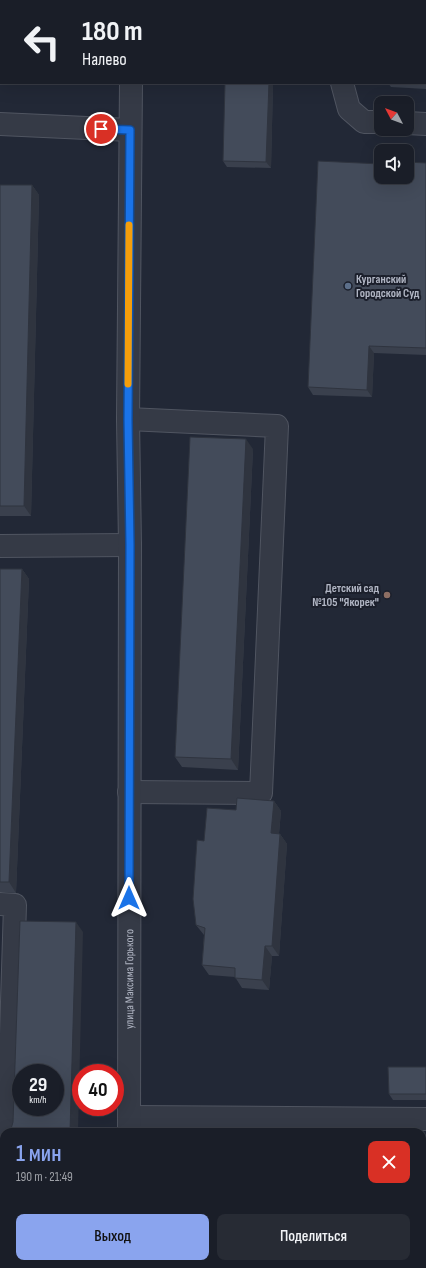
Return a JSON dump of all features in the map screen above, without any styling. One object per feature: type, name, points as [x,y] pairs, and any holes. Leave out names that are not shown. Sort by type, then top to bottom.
[{"type":"street","name":"улица Максима Горького","points":[[130,1124],[130,545],[128,420],[131,84]]},
{"type":"street","points":[[342,84],[349,109],[364,122],[374,122]]},
{"type":"street","points":[[414,123],[426,124]]},
{"type":"street","points":[[0,124],[130,130]]},
{"type":"street","points":[[128,420],[277,426],[261,793],[129,792]]},
{"type":"street","points":[[0,546],[130,545]]},
{"type":"street","points":[[0,904],[15,905],[8,1128]]},
{"type":"street","points":[[130,1124],[426,1119]]},
{"type":"building","points":[[225,84],[269,84],[266,162],[223,161]]},
{"type":"building","points":[[318,161],[374,164],[374,184],[414,184],[414,162],[426,163],[426,348],[369,346],[367,390],[308,387]]},
{"type":"building","points":[[0,185],[32,185],[24,506],[0,506]]},
{"type":"building","points":[[190,437],[246,439],[231,759],[175,757]]},
{"type":"building","points":[[0,569],[22,569],[9,882],[0,882]]},
{"type":"building","points":[[237,798],[274,801],[271,833],[280,834],[272,946],[265,946],[262,980],[235,978],[235,968],[202,965],[205,928],[196,925],[193,899],[197,840],[204,841],[207,808],[236,810]]},
{"type":"building","points":[[20,921],[76,922],[70,1128],[11,1128],[13,1116],[64,1116],[64,1064],[15,1064]]},
{"type":"building","points":[[388,1067],[426,1067],[426,1094],[389,1094]]},
{"type":"slow traffic","points":[[128,384],[129,225]]},
{"type":"place","name":"Курганский Городской Суд","points":[[348,286]]},
{"type":"place","name":"Детский сад №105 \"Якорек\"","points":[[387,595]]},
{"type":"route","points":[[101,129],[130,130],[128,420],[130,545],[129,898]]}]
